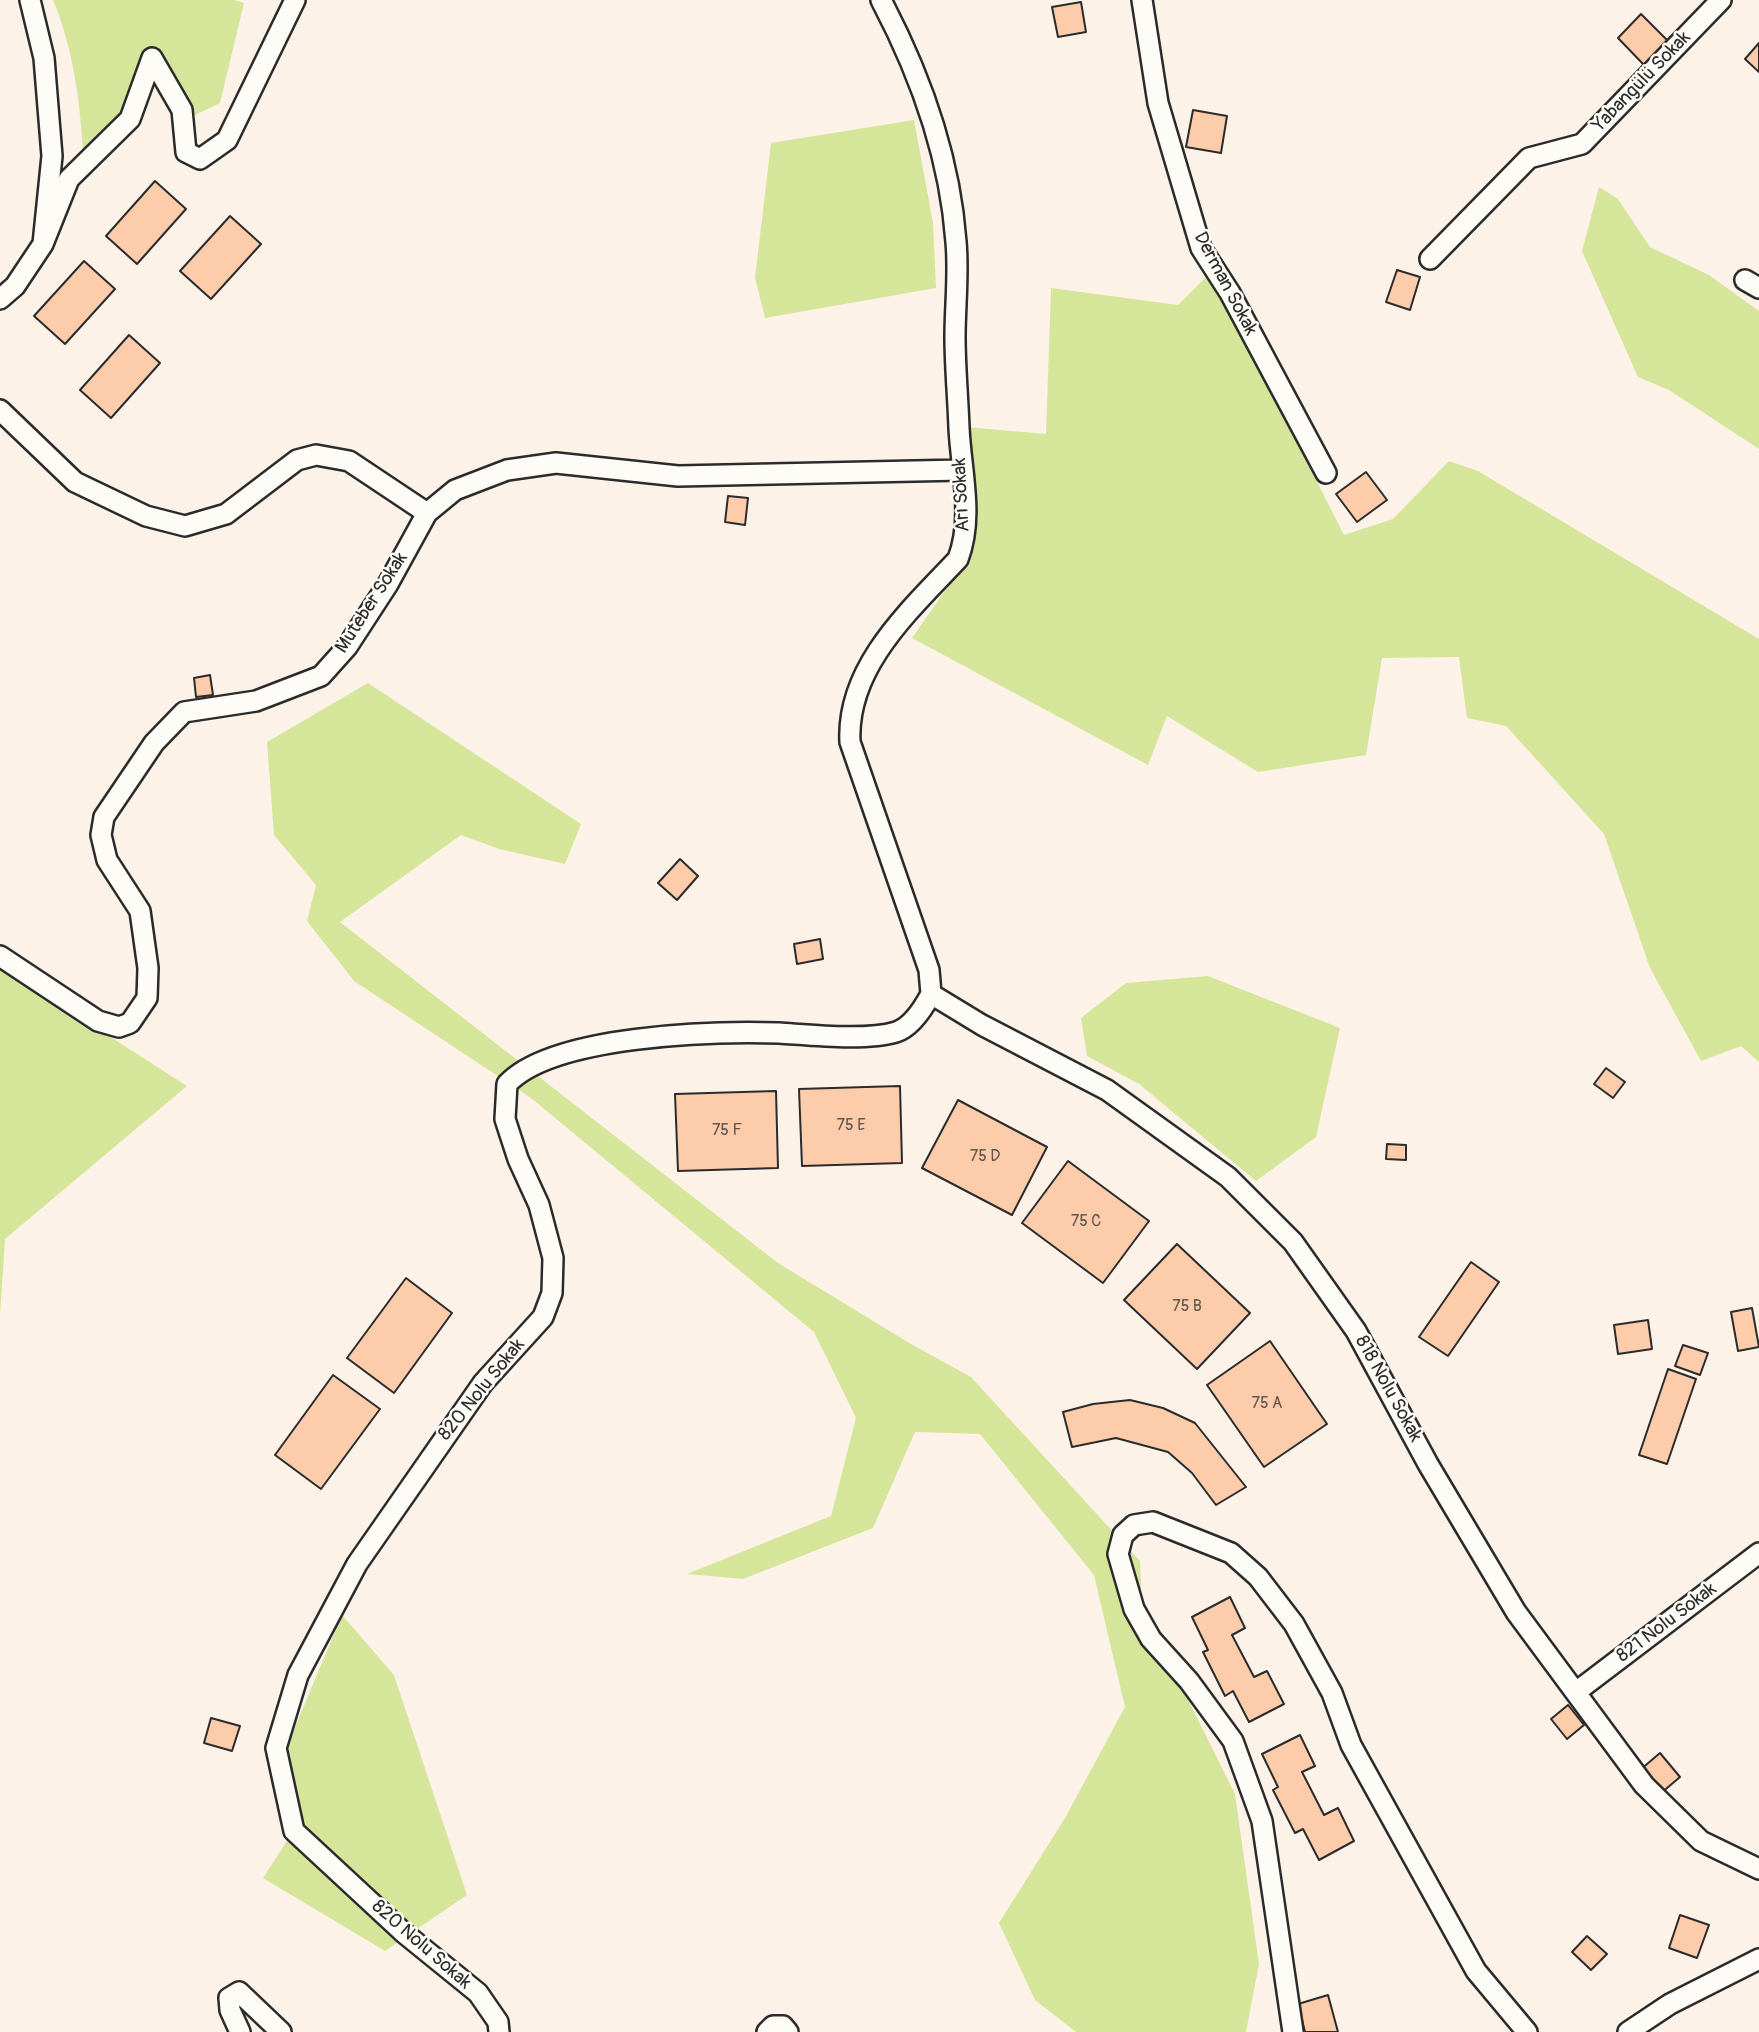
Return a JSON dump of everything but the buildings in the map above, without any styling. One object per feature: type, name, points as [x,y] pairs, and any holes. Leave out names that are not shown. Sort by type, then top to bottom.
[{"type":"street","points":[[30,0],[44,58],[52,156],[43,244]]},
{"type":"street","points":[[0,299],[15,286],[43,244],[69,178],[131,120],[152,58],[182,110],[186,152],[200,159],[227,140],[295,0]]},
{"type":"street","name":"Arı Sokak","points":[[881,0],[902,39],[945,167],[956,242],[955,340],[961,470],[967,505],[965,541],[958,559],[871,660],[856,690],[849,718],[850,742],[929,970],[931,993]]},
{"type":"street","name":"Derman Sokak","points":[[1142,0],[1158,103],[1201,248],[1230,293],[1326,472]]},
{"type":"street","name":"Yabangülü Sokak","points":[[1430,259],[1529,158],[1582,144],[1721,0]]},
{"type":"street","points":[[0,410],[75,482],[145,516],[185,526],[226,514],[297,460],[316,455],[349,461],[427,513]]},
{"type":"street","name":"Muteber Sokak","points":[[0,956],[98,1021],[119,1027],[130,1023],[147,998],[148,968],[140,911],[107,860],[101,835],[104,817],[154,743],[184,712],[256,701],[321,676],[347,647],[388,584],[427,513],[455,490],[507,470],[556,463],[678,476],[961,470]]},
{"type":"street","name":"818 Nolu Sokak","points":[[931,993],[982,1025],[1107,1090],[1228,1177],[1293,1242],[1356,1331],[1428,1464],[1516,1612],[1644,1786],[1701,1842],[1759,1869]]},
{"type":"street","name":"820 Nolu Sokak","points":[[499,2032],[498,2022],[478,1993],[404,1933],[294,1830],[276,1748],[298,1675],[357,1564],[483,1383],[543,1317],[552,1293],[553,1258],[539,1205],[517,1159],[505,1119],[507,1084],[516,1074],[564,1055],[601,1044],[637,1039],[748,1032],[846,1036],[897,1032],[923,1009],[931,993]]},
{"type":"street","points":[[1293,2032],[1262,1821],[1233,1741],[1189,1681],[1151,1639],[1134,1609],[1118,1554],[1123,1535],[1134,1525],[1153,1522],[1231,1553],[1258,1577],[1294,1624],[1332,1693],[1351,1745],[1476,1971],[1527,2032]]},
{"type":"street","name":"821 Nolu Sokak","points":[[1576,1692],[1759,1553]]},
{"type":"street","points":[[1628,2032],[1728,1972],[1759,1959]]},
{"type":"street","points":[[240,2032],[230,2010],[229,1998],[239,1992],[281,2032]]},
{"type":"street","points":[[767,2032],[773,2026],[783,2026],[788,2032]]},
{"type":"green space","points":[[53,0],[234,0],[244,3],[220,103],[195,115],[171,74],[152,79],[83,152],[74,75],[66,37]]},
{"type":"green space","points":[[914,120],[933,223],[936,288],[765,318],[755,278],[771,143]]},
{"type":"green space","points":[[1599,187],[1618,199],[1650,247],[1709,275],[1759,311],[1759,449],[1669,390],[1638,377],[1582,251]]},
{"type":"green space","points":[[1208,275],[1255,359],[1344,535],[1393,519],[1449,461],[1478,471],[1759,639],[1759,1062],[1741,1046],[1701,1061],[1650,968],[1604,834],[1506,726],[1467,718],[1459,657],[1382,658],[1366,755],[1258,772],[1167,716],[1148,765],[912,638],[967,559],[966,427],[1046,434],[1051,288],[1178,305]]},
{"type":"green space","points":[[368,683],[581,824],[565,864],[499,849],[461,835],[340,922],[778,1263],[911,1344],[971,1377],[1140,1561],[1142,1607],[1235,1794],[1259,1964],[1246,2032],[1076,2032],[1035,2000],[999,1923],[1065,1818],[1125,1707],[1094,1575],[980,1434],[915,1432],[873,1528],[743,1579],[687,1574],[831,1516],[856,1418],[814,1332],[531,1098],[354,981],[307,921],[316,885],[274,835],[267,742]]},
{"type":"green space","points":[[0,966],[187,1086],[5,1239],[0,1316]]},
{"type":"green space","points":[[1208,976],[1340,1028],[1316,1137],[1256,1181],[1139,1084],[1087,1056],[1081,1018],[1126,983]]},
{"type":"green space","points":[[342,1615],[394,1675],[467,1895],[385,1951],[263,1878],[301,1819],[285,1751]]}]
